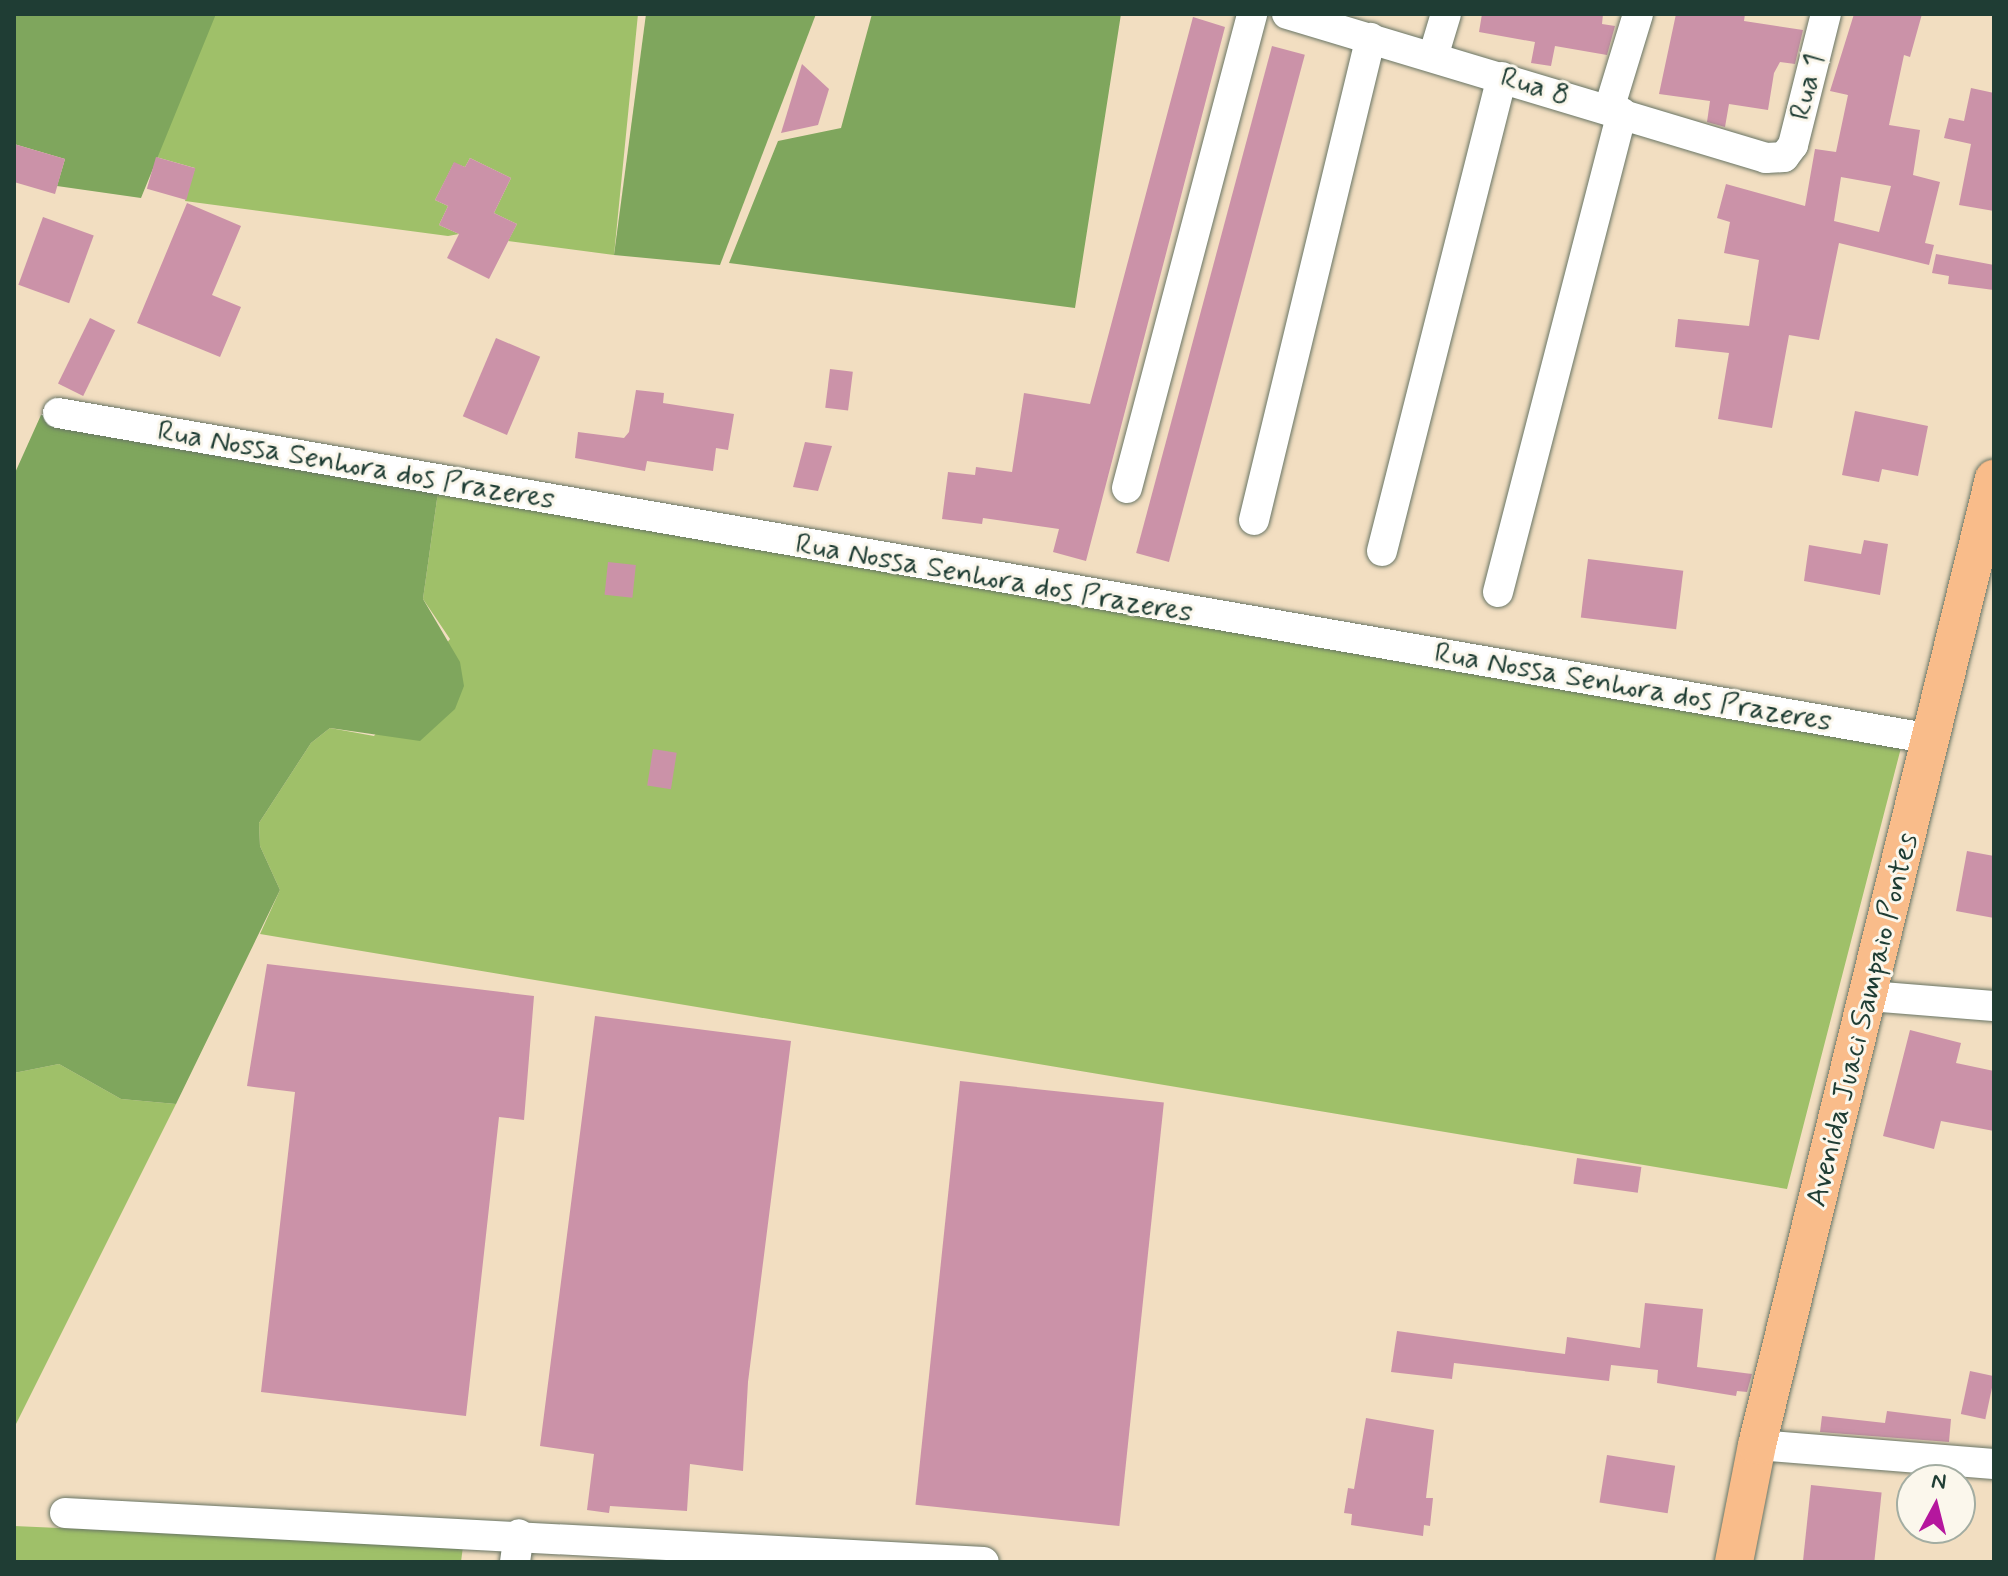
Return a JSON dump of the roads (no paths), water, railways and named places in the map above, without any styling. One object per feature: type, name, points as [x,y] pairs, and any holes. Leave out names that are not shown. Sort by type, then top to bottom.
[{"type":"main road","name":"Avenida Juaci Sampaio Pontes","points":[[1734,1562],[1757,1445],[1932,739],[1985,554],[1994,479]]},
{"type":"street","points":[[1127,488],[1252,14]]},
{"type":"street","name":"Rua 8","points":[[1287,14],[1766,158],[1784,157]]},
{"type":"street","points":[[1433,57],[1446,14]]},
{"type":"street","points":[[1498,592],[1638,14]]},
{"type":"street","name":"Rua 1","points":[[1784,157],[1793,145],[1826,14]]},
{"type":"street","points":[[1254,520],[1371,38]]},
{"type":"street","points":[[1382,551],[1502,77]]},
{"type":"street","name":"Rua Nossa Senhora dos Prazeres","points":[[58,413],[1932,739]]},
{"type":"street","points":[[1869,996],[1994,1006]]},
{"type":"street","points":[[1757,1445],[1994,1464]]},
{"type":"street","points":[[65,1513],[517,1548],[984,1562]]}]
